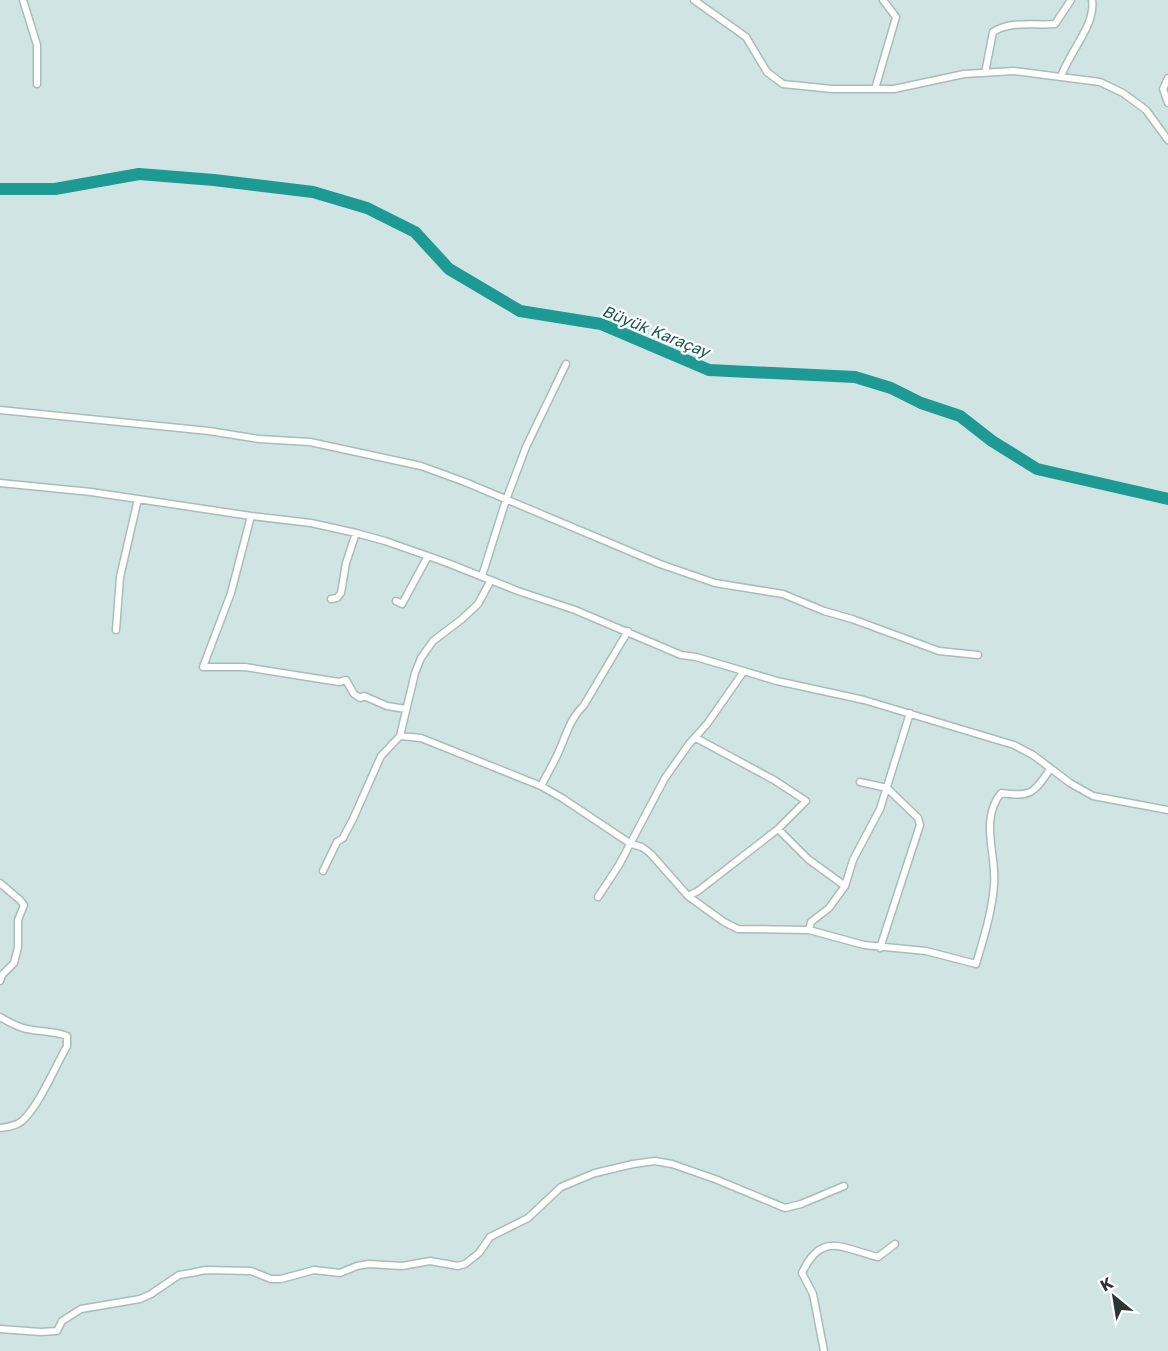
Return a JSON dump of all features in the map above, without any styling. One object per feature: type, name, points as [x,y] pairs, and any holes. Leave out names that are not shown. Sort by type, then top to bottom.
[{"type":"street","points":[[23,0],[38,45],[37,84]]},
{"type":"street","points":[[694,0],[746,37],[767,72],[783,84],[832,89],[894,89],[964,74],[1014,71],[1100,82],[1124,93],[1146,110],[1168,140]]},
{"type":"street","points":[[875,89],[896,17],[883,0]]},
{"type":"street","points":[[985,73],[993,32],[1000,27],[1014,24],[1054,24],[1071,0]]},
{"type":"street","points":[[1061,77],[1071,52],[1089,24],[1093,11],[1092,0]]},
{"type":"street","points":[[1168,78],[1163,89],[1168,103]]},
{"type":"street","points":[[482,576],[506,500],[526,447],[566,364]]},
{"type":"street","points":[[0,410],[209,431],[259,439],[310,442],[421,466],[660,564],[715,583],[783,594],[824,611],[939,651],[978,655]]},
{"type":"street","points":[[0,483],[91,492],[311,523],[356,533],[482,576],[628,631],[681,655],[696,657],[777,681],[864,700],[1014,746],[1033,755],[1050,769],[1093,796],[1168,810]]},
{"type":"street","points":[[116,630],[120,577],[138,499]]},
{"type":"street","points":[[251,516],[231,593],[203,667],[245,668],[339,682],[346,680],[354,694],[360,699],[364,696],[387,706],[406,709]]},
{"type":"street","points":[[331,599],[337,598],[341,593],[346,563],[356,533]]},
{"type":"street","points":[[396,601],[402,604],[428,556]]},
{"type":"street","points":[[322,871],[353,819],[381,756],[400,736],[416,674],[426,650],[433,640],[478,604],[491,580]]},
{"type":"street","points":[[541,786],[559,750],[566,729],[584,705],[628,631]]},
{"type":"street","points":[[598,897],[631,844],[665,778],[744,671]]},
{"type":"street","points":[[809,930],[811,922],[829,908],[845,886],[853,860],[880,809],[910,713]]},
{"type":"street","points":[[400,736],[421,738],[541,786],[631,844],[642,847],[688,896],[724,922],[738,928],[809,930],[880,948],[926,951],[976,964],[990,916],[994,882],[989,821],[994,802],[1001,794],[1022,796],[1033,791],[1041,784],[1050,769]]},
{"type":"street","points":[[688,896],[778,829],[806,801],[774,780],[696,738]]},
{"type":"street","points":[[860,783],[887,788],[918,818],[920,825],[880,948]]},
{"type":"street","points":[[778,829],[808,859],[845,886]]},
{"type":"street","points":[[0,883],[24,905],[18,920],[18,947],[14,963],[2,975],[0,981]]},
{"type":"street","points":[[0,1017],[26,1029],[59,1032],[67,1036],[67,1046],[34,1106],[22,1121],[12,1127],[0,1128]]},
{"type":"street","points":[[0,1329],[57,1331],[62,1321],[81,1309],[140,1299],[179,1275],[198,1272],[251,1270],[271,1279],[281,1279],[314,1270],[340,1273],[369,1264],[402,1266],[430,1261],[458,1266],[479,1254],[490,1238],[528,1218],[561,1187],[595,1173],[633,1164],[655,1161],[672,1164],[716,1179],[785,1208],[801,1204],[844,1186]]},
{"type":"street","points":[[824,1351],[813,1294],[802,1273],[809,1259],[827,1246],[837,1245],[878,1257],[895,1244]]},
{"type":"waterway","name":"Büyük Karaçay","points":[[0,189],[55,189],[139,174],[313,192],[367,208],[415,232],[449,269],[520,311],[601,324],[709,370],[855,377],[891,388],[921,403],[960,416],[992,441],[1037,469],[1168,499]]}]
